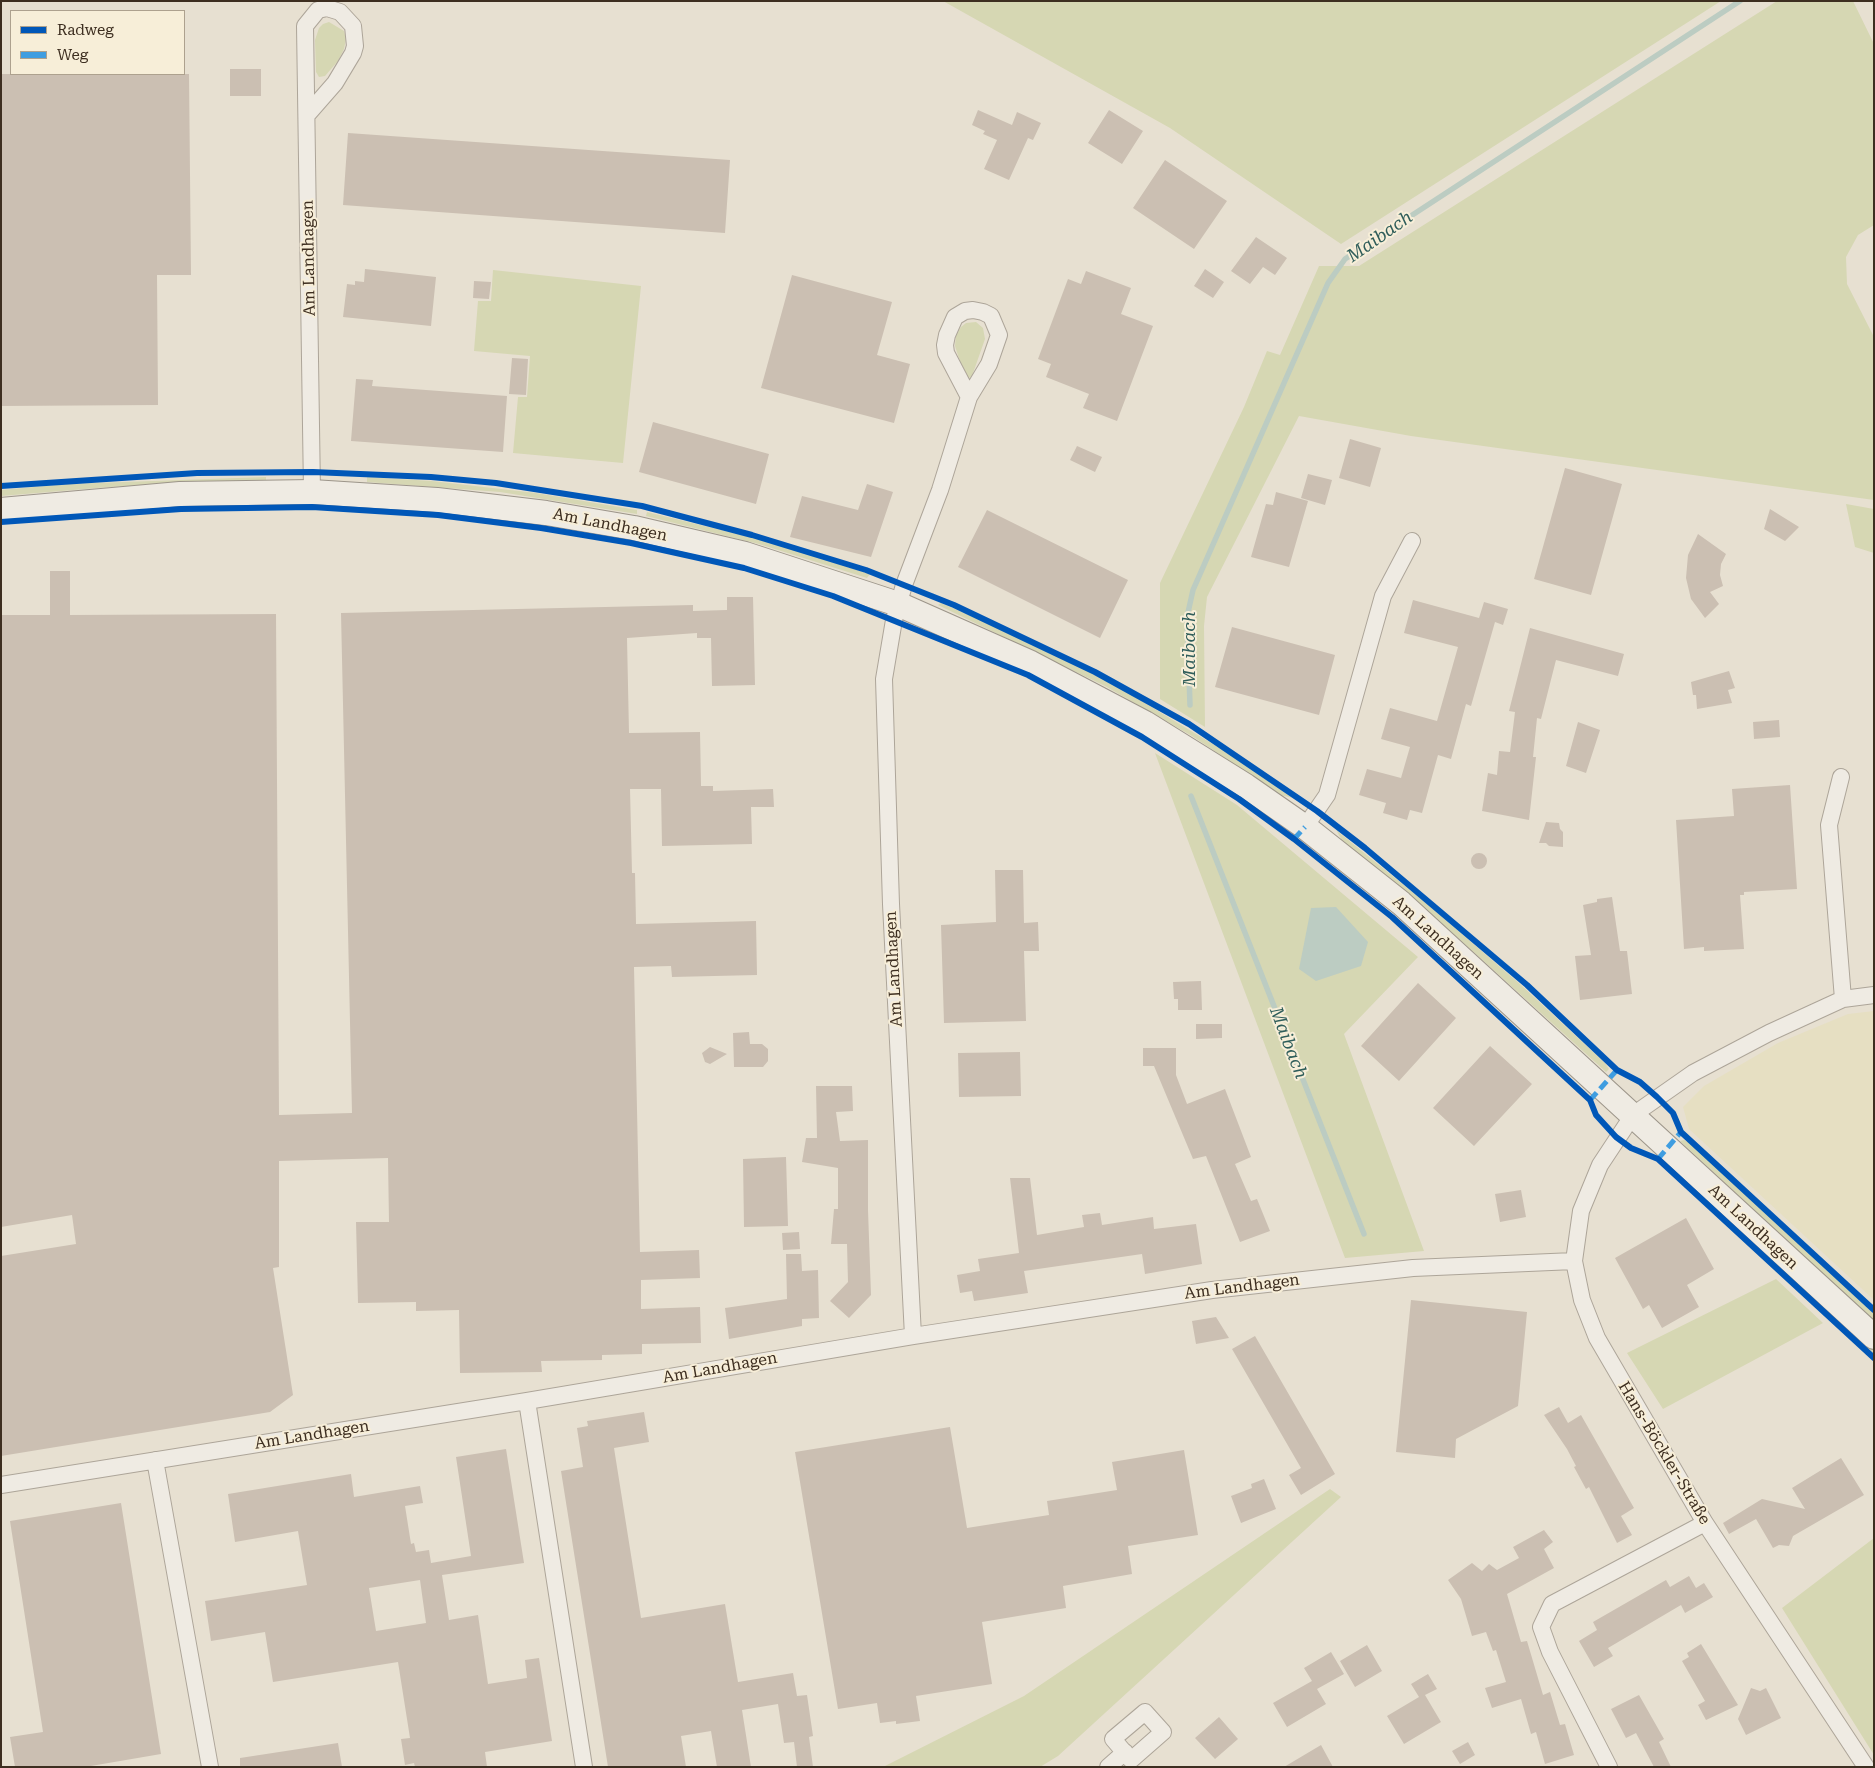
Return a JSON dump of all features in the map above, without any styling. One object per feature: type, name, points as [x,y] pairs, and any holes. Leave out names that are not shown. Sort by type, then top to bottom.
[{"type":"street","name":"Am Landhagen","points":[[307,114],[335,82],[353,53],[355,46],[353,26],[340,12],[327,8],[318,10],[305,26],[304,88],[307,114],[312,492]]},
{"type":"street","name":"Am Landhagen","points":[[913,1336],[891,904],[884,679],[898,604],[940,490],[969,397],[989,364],[999,335],[991,316],[973,310],[965,311],[955,317],[945,345],[946,352],[969,397]]},
{"type":"street","name":"Am Landhagen","points":[[1,510],[180,494],[312,492],[437,500],[546,513],[634,528],[745,554],[898,604],[1032,663],[1145,723],[1246,786],[1305,826],[1400,903],[1874,1338]]},
{"type":"street","points":[[1305,826],[1327,795],[1383,596],[1412,542]]},
{"type":"street","points":[[1841,777],[1829,825],[1843,999]]},
{"type":"street","points":[[1633,1115],[1693,1073],[1769,1033],[1843,999],[1874,995]]},
{"type":"street","name":"Hans-Böckler-Straße","points":[[1633,1115],[1600,1165],[1581,1211],[1574,1261],[1582,1300],[1597,1338],[1705,1523],[1866,1767]]},
{"type":"street","name":"Am Landhagen","points":[[1,1485],[527,1401],[913,1336],[1212,1290],[1413,1268],[1574,1261]]},
{"type":"street","points":[[527,1401],[584,1767]]},
{"type":"street","points":[[155,1460],[210,1767]]},
{"type":"street","points":[[1609,1767],[1550,1652],[1541,1627],[1552,1604],[1705,1523]]},
{"type":"street","points":[[1108,1767],[1125,1752]]},
{"type":"shaded area","points":[[1336,907],[1368,942],[1361,966],[1316,981],[1299,969],[1311,908]]},
{"type":"shaded area","points":[[1874,1011],[1874,1300],[1689,1129],[1683,1107],[1704,1086],[1778,1043],[1848,1014]]},
{"type":"green space","points":[[943,1],[1721,1],[1341,244],[1170,128]]},
{"type":"green space","points":[[1777,1],[1853,1],[1874,44],[1874,225],[1858,235],[1846,257],[1847,284],[1874,337],[1874,500],[1411,436],[1299,416],[1207,597],[1204,626],[1205,727],[1160,699],[1160,583],[1244,407],[1267,351],[1280,355],[1319,266],[1359,266]]},
{"type":"green space","points":[[329,22],[344,31],[346,39],[344,49],[338,61],[325,76],[319,77],[316,72],[315,40],[319,28]]},
{"type":"green space","points":[[493,270],[641,286],[623,463],[513,453],[518,397],[527,397],[530,356],[474,351],[478,301],[491,301]]},
{"type":"green space","points":[[976,322],[983,328],[985,339],[972,376],[969,378],[965,377],[955,346],[956,335],[966,323]]},
{"type":"green space","points":[[266,477],[266,481],[109,487],[1,496],[1,490],[67,484]]},
{"type":"green space","points":[[367,477],[432,481],[536,493],[637,510],[637,514],[500,492],[367,482]]},
{"type":"green space","points":[[1846,504],[1874,509],[1874,553],[1855,547]]},
{"type":"green space","points":[[647,512],[762,540],[870,574],[867,578],[759,544],[646,516]]},
{"type":"green space","points":[[941,603],[1015,635],[1110,682],[1221,749],[1293,798],[1280,795],[1192,736],[1105,686],[938,605]]},
{"type":"green space","points":[[1155,753],[1237,805],[1418,957],[1344,1034],[1424,1251],[1345,1258]]},
{"type":"green space","points":[[1336,830],[1421,899],[1520,984],[1605,1063],[1609,1069],[1606,1072],[1457,937],[1343,842]]},
{"type":"green space","points":[[1684,1140],[1690,1143],[1874,1314],[1874,1322],[1680,1141]]},
{"type":"green space","points":[[1667,1163],[1874,1346],[1874,1354],[1805,1293]]},
{"type":"green space","points":[[1776,1279],[1823,1323],[1663,1409],[1627,1353]]},
{"type":"green space","points":[[1330,1489],[1341,1497],[1058,1756],[1040,1767],[883,1767],[1024,1696]]},
{"type":"green space","points":[[1874,1538],[1874,1755],[1782,1608]]},
{"type":"building","points":[[230,69],[261,69],[261,96],[230,96]]},
{"type":"building","points":[[1,74],[189,74],[191,275],[157,275],[158,405],[1,406]]},
{"type":"building","points":[[978,110],[1012,125],[1017,112],[1041,123],[1033,140],[1028,138],[1009,180],[984,169],[997,140],[983,134],[985,131],[972,125]]},
{"type":"building","points":[[1109,110],[1143,131],[1122,164],[1088,143]]},
{"type":"building","points":[[348,133],[730,160],[725,233],[343,205]]},
{"type":"building","points":[[1165,160],[1227,201],[1194,249],[1133,208]]},
{"type":"building","points":[[1256,237],[1287,258],[1275,275],[1263,267],[1250,284],[1231,271]]},
{"type":"building","points":[[365,269],[436,277],[431,326],[343,317],[347,284],[355,285],[355,281],[364,282]]},
{"type":"building","points":[[1205,269],[1224,282],[1213,298],[1194,286]]},
{"type":"building","points":[[1086,271],[1131,288],[1121,314],[1153,326],[1117,421],[1083,408],[1089,394],[1046,377],[1051,364],[1038,359],[1068,279],[1081,284]]},
{"type":"building","points":[[792,275],[892,302],[877,355],[910,364],[894,423],[761,388]]},
{"type":"building","points":[[474,281],[491,282],[489,299],[473,298]]},
{"type":"building","points":[[512,358],[528,359],[526,395],[509,394]]},
{"type":"building","points":[[356,379],[373,380],[372,386],[507,396],[503,452],[351,441]]},
{"type":"building","points":[[653,422],[769,454],[756,504],[639,472]]},
{"type":"building","points":[[1350,439],[1381,448],[1370,487],[1339,478]]},
{"type":"building","points":[[1077,446],[1102,457],[1095,472],[1070,460]]},
{"type":"building","points":[[1565,468],[1622,484],[1591,595],[1534,579]]},
{"type":"building","points":[[1308,474],[1332,480],[1325,505],[1301,498]]},
{"type":"building","points":[[867,484],[893,492],[871,557],[790,537],[802,496],[858,510]]},
{"type":"building","points":[[1276,492],[1308,501],[1289,567],[1251,557],[1266,504],[1273,505]]},
{"type":"building","points":[[1770,509],[1799,527],[1785,541],[1764,529]]},
{"type":"building","points":[[987,510],[1128,580],[1100,638],[958,567]]},
{"type":"building","points":[[1698,534],[1726,554],[1721,564],[1720,575],[1723,586],[1710,592],[1719,604],[1705,618],[1691,599],[1686,578],[1688,555]]},
{"type":"building","points":[[50,571],[70,571],[70,615],[276,614],[279,1115],[352,1113],[341,613],[693,605],[693,611],[727,610],[727,597],[753,597],[755,685],[712,686],[711,638],[697,638],[697,633],[627,638],[629,733],[700,732],[701,786],[713,786],[713,791],[773,789],[774,807],[751,807],[752,844],[662,846],[661,789],[630,789],[632,873],[635,873],[636,924],[756,921],[757,975],[672,977],[671,966],[634,967],[640,1252],[699,1250],[700,1278],[641,1280],[641,1309],[700,1307],[701,1343],[642,1344],[642,1354],[602,1355],[602,1360],[541,1361],[542,1372],[460,1373],[459,1310],[416,1311],[416,1302],[358,1303],[356,1222],[389,1222],[388,1158],[279,1161],[279,1267],[273,1268],[293,1395],[270,1412],[1,1456],[1,1256],[76,1244],[72,1215],[1,1227],[1,615],[50,615]]},
{"type":"building","points":[[1413,600],[1479,618],[1484,602],[1508,609],[1503,625],[1495,622],[1471,706],[1466,704],[1451,759],[1438,755],[1422,813],[1410,810],[1407,820],[1383,813],[1386,803],[1359,795],[1367,769],[1401,778],[1410,747],[1381,739],[1390,708],[1437,721],[1458,647],[1404,633]]},
{"type":"building","points":[[1232,627],[1335,655],[1319,715],[1215,687]]},
{"type":"building","points":[[1530,628],[1624,654],[1618,676],[1556,660],[1541,719],[1537,718],[1533,757],[1536,757],[1529,820],[1482,811],[1488,773],[1497,775],[1499,751],[1510,752],[1515,712],[1509,711]]},
{"type":"building","points":[[1729,671],[1735,688],[1728,690],[1732,703],[1697,709],[1696,695],[1693,695],[1691,682]]},
{"type":"building","points":[[1779,720],[1780,737],[1754,739],[1753,722]]},
{"type":"building","points":[[1578,722],[1600,730],[1586,773],[1566,766]]},
{"type":"building","points":[[1790,785],[1797,889],[1744,892],[1744,895],[1740,895],[1744,949],[1704,951],[1704,947],[1684,949],[1676,820],[1734,816],[1732,789]]},
{"type":"building","points":[[1546,822],[1559,823],[1560,829],[1563,832],[1563,847],[1539,843]]},
{"type":"building","points":[[1476,853],[1482,853],[1487,858],[1485,867],[1476,869],[1471,864],[1471,858]]},
{"type":"building","points":[[995,870],[1023,870],[1024,923],[1038,922],[1039,951],[1024,951],[1026,1021],[944,1023],[941,925],[996,922]]},
{"type":"building","points":[[1612,897],[1620,951],[1627,951],[1632,994],[1580,1000],[1575,956],[1591,955],[1583,905],[1597,902],[1597,899]]},
{"type":"building","points":[[1201,981],[1202,1010],[1178,1010],[1178,999],[1174,999],[1173,982]]},
{"type":"building","points":[[1418,983],[1456,1018],[1399,1081],[1361,1046]]},
{"type":"building","points":[[1196,1024],[1222,1024],[1222,1038],[1196,1039]]},
{"type":"building","points":[[749,1032],[750,1044],[762,1044],[768,1049],[768,1061],[763,1067],[734,1067],[733,1033]]},
{"type":"building","points":[[1490,1046],[1532,1084],[1474,1146],[1433,1108]]},
{"type":"building","points":[[710,1047],[727,1054],[710,1064],[705,1062],[702,1053]]},
{"type":"building","points":[[1143,1048],[1176,1048],[1176,1075],[1187,1104],[1225,1089],[1251,1157],[1235,1164],[1251,1201],[1257,1199],[1270,1231],[1240,1242],[1206,1156],[1193,1159],[1154,1066],[1143,1066]]},
{"type":"building","points":[[1020,1052],[1021,1096],[959,1097],[958,1053]]},
{"type":"building","points":[[816,1086],[852,1086],[853,1111],[836,1112],[840,1141],[868,1140],[871,1295],[849,1318],[830,1301],[848,1282],[847,1244],[831,1244],[834,1209],[838,1209],[838,1168],[802,1162],[806,1138],[817,1138]]},
{"type":"building","points":[[786,1157],[788,1226],[744,1227],[743,1159]]},
{"type":"building","points":[[1010,1178],[1030,1178],[1037,1235],[1084,1227],[1082,1215],[1100,1213],[1102,1225],[1153,1217],[1154,1229],[1196,1224],[1202,1264],[1145,1274],[1142,1254],[1024,1271],[1028,1293],[974,1301],[972,1291],[960,1293],[957,1275],[980,1271],[978,1259],[1019,1253]]},
{"type":"building","points":[[1521,1190],[1526,1217],[1500,1222],[1495,1194]]},
{"type":"building","points":[[1686,1218],[1714,1269],[1687,1285],[1699,1307],[1662,1328],[1649,1305],[1643,1309],[1615,1258]]},
{"type":"building","points":[[799,1232],[800,1249],[783,1250],[782,1233]]},
{"type":"building","points":[[786,1254],[801,1254],[802,1271],[818,1270],[819,1318],[802,1319],[802,1326],[729,1339],[725,1308],[787,1299]]},
{"type":"building","points":[[1411,1300],[1527,1312],[1518,1406],[1456,1439],[1455,1458],[1396,1452]]},
{"type":"building","points":[[1216,1317],[1229,1338],[1196,1344],[1192,1321]]},
{"type":"building","points":[[1255,1336],[1335,1474],[1301,1495],[1289,1475],[1301,1468],[1232,1349]]},
{"type":"building","points":[[1559,1407],[1568,1423],[1581,1415],[1634,1508],[1621,1516],[1632,1535],[1617,1543],[1589,1487],[1586,1489],[1567,1449],[1544,1415]]},
{"type":"building","points":[[644,1412],[649,1442],[614,1448],[641,1618],[725,1604],[738,1682],[793,1673],[797,1696],[807,1695],[813,1736],[809,1737],[813,1767],[797,1767],[794,1742],[784,1743],[778,1704],[742,1710],[751,1767],[717,1767],[711,1731],[681,1736],[686,1767],[608,1767],[561,1471],[583,1467],[577,1428],[588,1426],[587,1421]]},
{"type":"building","points":[[950,1427],[967,1528],[1049,1515],[1047,1501],[1117,1490],[1112,1462],[1184,1450],[1198,1535],[1128,1546],[1132,1574],[1063,1586],[1066,1608],[982,1622],[992,1684],[916,1696],[920,1721],[896,1724],[896,1721],[880,1723],[877,1703],[838,1709],[795,1452]]},
{"type":"building","points":[[506,1449],[524,1563],[442,1575],[449,1620],[478,1615],[488,1684],[527,1678],[525,1660],[539,1658],[552,1741],[485,1752],[487,1767],[415,1767],[414,1763],[405,1765],[401,1739],[410,1738],[398,1662],[273,1682],[265,1632],[211,1641],[205,1601],[307,1585],[298,1531],[235,1542],[228,1494],[351,1474],[354,1497],[420,1486],[423,1503],[405,1506],[411,1544],[414,1543],[416,1552],[429,1550],[431,1563],[471,1556],[456,1457]],"holes":[[[420,1580],[426,1623],[376,1631],[369,1588]]]},
{"type":"building","points":[[1841,1458],[1864,1495],[1793,1536],[1789,1546],[1779,1545],[1773,1548],[1756,1519],[1729,1534],[1723,1523],[1762,1499],[1805,1509],[1792,1488]]},
{"type":"building","points":[[1264,1479],[1276,1509],[1241,1523],[1231,1496],[1252,1488],[1251,1484]]},
{"type":"building","points":[[121,1503],[161,1754],[85,1767],[15,1767],[10,1737],[43,1732],[10,1521]]},
{"type":"building","points":[[1544,1530],[1553,1542],[1544,1549],[1554,1568],[1507,1594],[1521,1642],[1527,1641],[1543,1695],[1550,1692],[1560,1725],[1565,1724],[1574,1755],[1545,1764],[1536,1732],[1531,1734],[1521,1699],[1492,1708],[1485,1688],[1506,1682],[1496,1650],[1493,1651],[1486,1632],[1472,1636],[1461,1599],[1448,1580],[1472,1563],[1482,1571],[1489,1564],[1497,1570],[1519,1558],[1513,1547]]},
{"type":"building","points":[[1689,1576],[1696,1588],[1704,1583],[1713,1597],[1685,1613],[1681,1605],[1608,1648],[1613,1656],[1594,1667],[1579,1641],[1597,1630],[1593,1622],[1666,1580],[1670,1587]]},
{"type":"building","points":[[1701,1644],[1738,1705],[1706,1720],[1698,1705],[1705,1701],[1682,1661],[1689,1657],[1687,1653]]},
{"type":"building","points":[[1367,1645],[1382,1671],[1355,1687],[1340,1661]]},
{"type":"building","points":[[1331,1652],[1344,1674],[1317,1689],[1326,1704],[1287,1727],[1273,1703],[1312,1681],[1304,1668]]},
{"type":"building","points":[[1428,1674],[1437,1689],[1425,1695],[1441,1722],[1404,1744],[1387,1716],[1419,1697],[1411,1684]]},
{"type":"building","points":[[1751,1688],[1760,1691],[1766,1688],[1781,1718],[1746,1735],[1738,1719]]},
{"type":"building","points":[[1639,1695],[1664,1739],[1659,1742],[1671,1767],[1654,1767],[1636,1733],[1626,1738],[1611,1709]]},
{"type":"building","points":[[1219,1717],[1238,1739],[1215,1759],[1195,1738]]},
{"type":"building","points":[[1468,1742],[1475,1755],[1460,1764],[1452,1751]]},
{"type":"building","points":[[338,1743],[342,1767],[240,1767],[240,1758]]},
{"type":"building","points":[[1321,1745],[1333,1767],[1284,1767]]},
{"type":"waterway","name":"Maibach","points":[[1190,705],[1187,617],[1193,590],[1328,283],[1345,259],[1740,1]]},
{"type":"waterway","name":"Maibach","points":[[1191,796],[1364,1234]]},
{"type":"marked path","points":[[1294,839],[1305,827]]},
{"type":"marked path","points":[[1590,1100],[1617,1070]]},
{"type":"marked path","points":[[1658,1159],[1681,1132]]},
{"type":"cycle path","points":[[1,486],[197,473],[313,472],[431,477],[496,483],[642,506],[752,535],[866,570],[954,605],[1095,672],[1189,724],[1317,811],[1365,848],[1527,985],[1617,1070],[1640,1082],[1657,1097],[1673,1113],[1681,1132],[1874,1310]]},
{"type":"cycle path","points":[[1,522],[181,509],[312,507],[438,515],[541,528],[631,543],[744,568],[833,596],[1028,675],[1142,737],[1239,799],[1294,839],[1392,917],[1590,1100],[1596,1115],[1616,1137],[1631,1148],[1658,1159],[1874,1358]]}]
